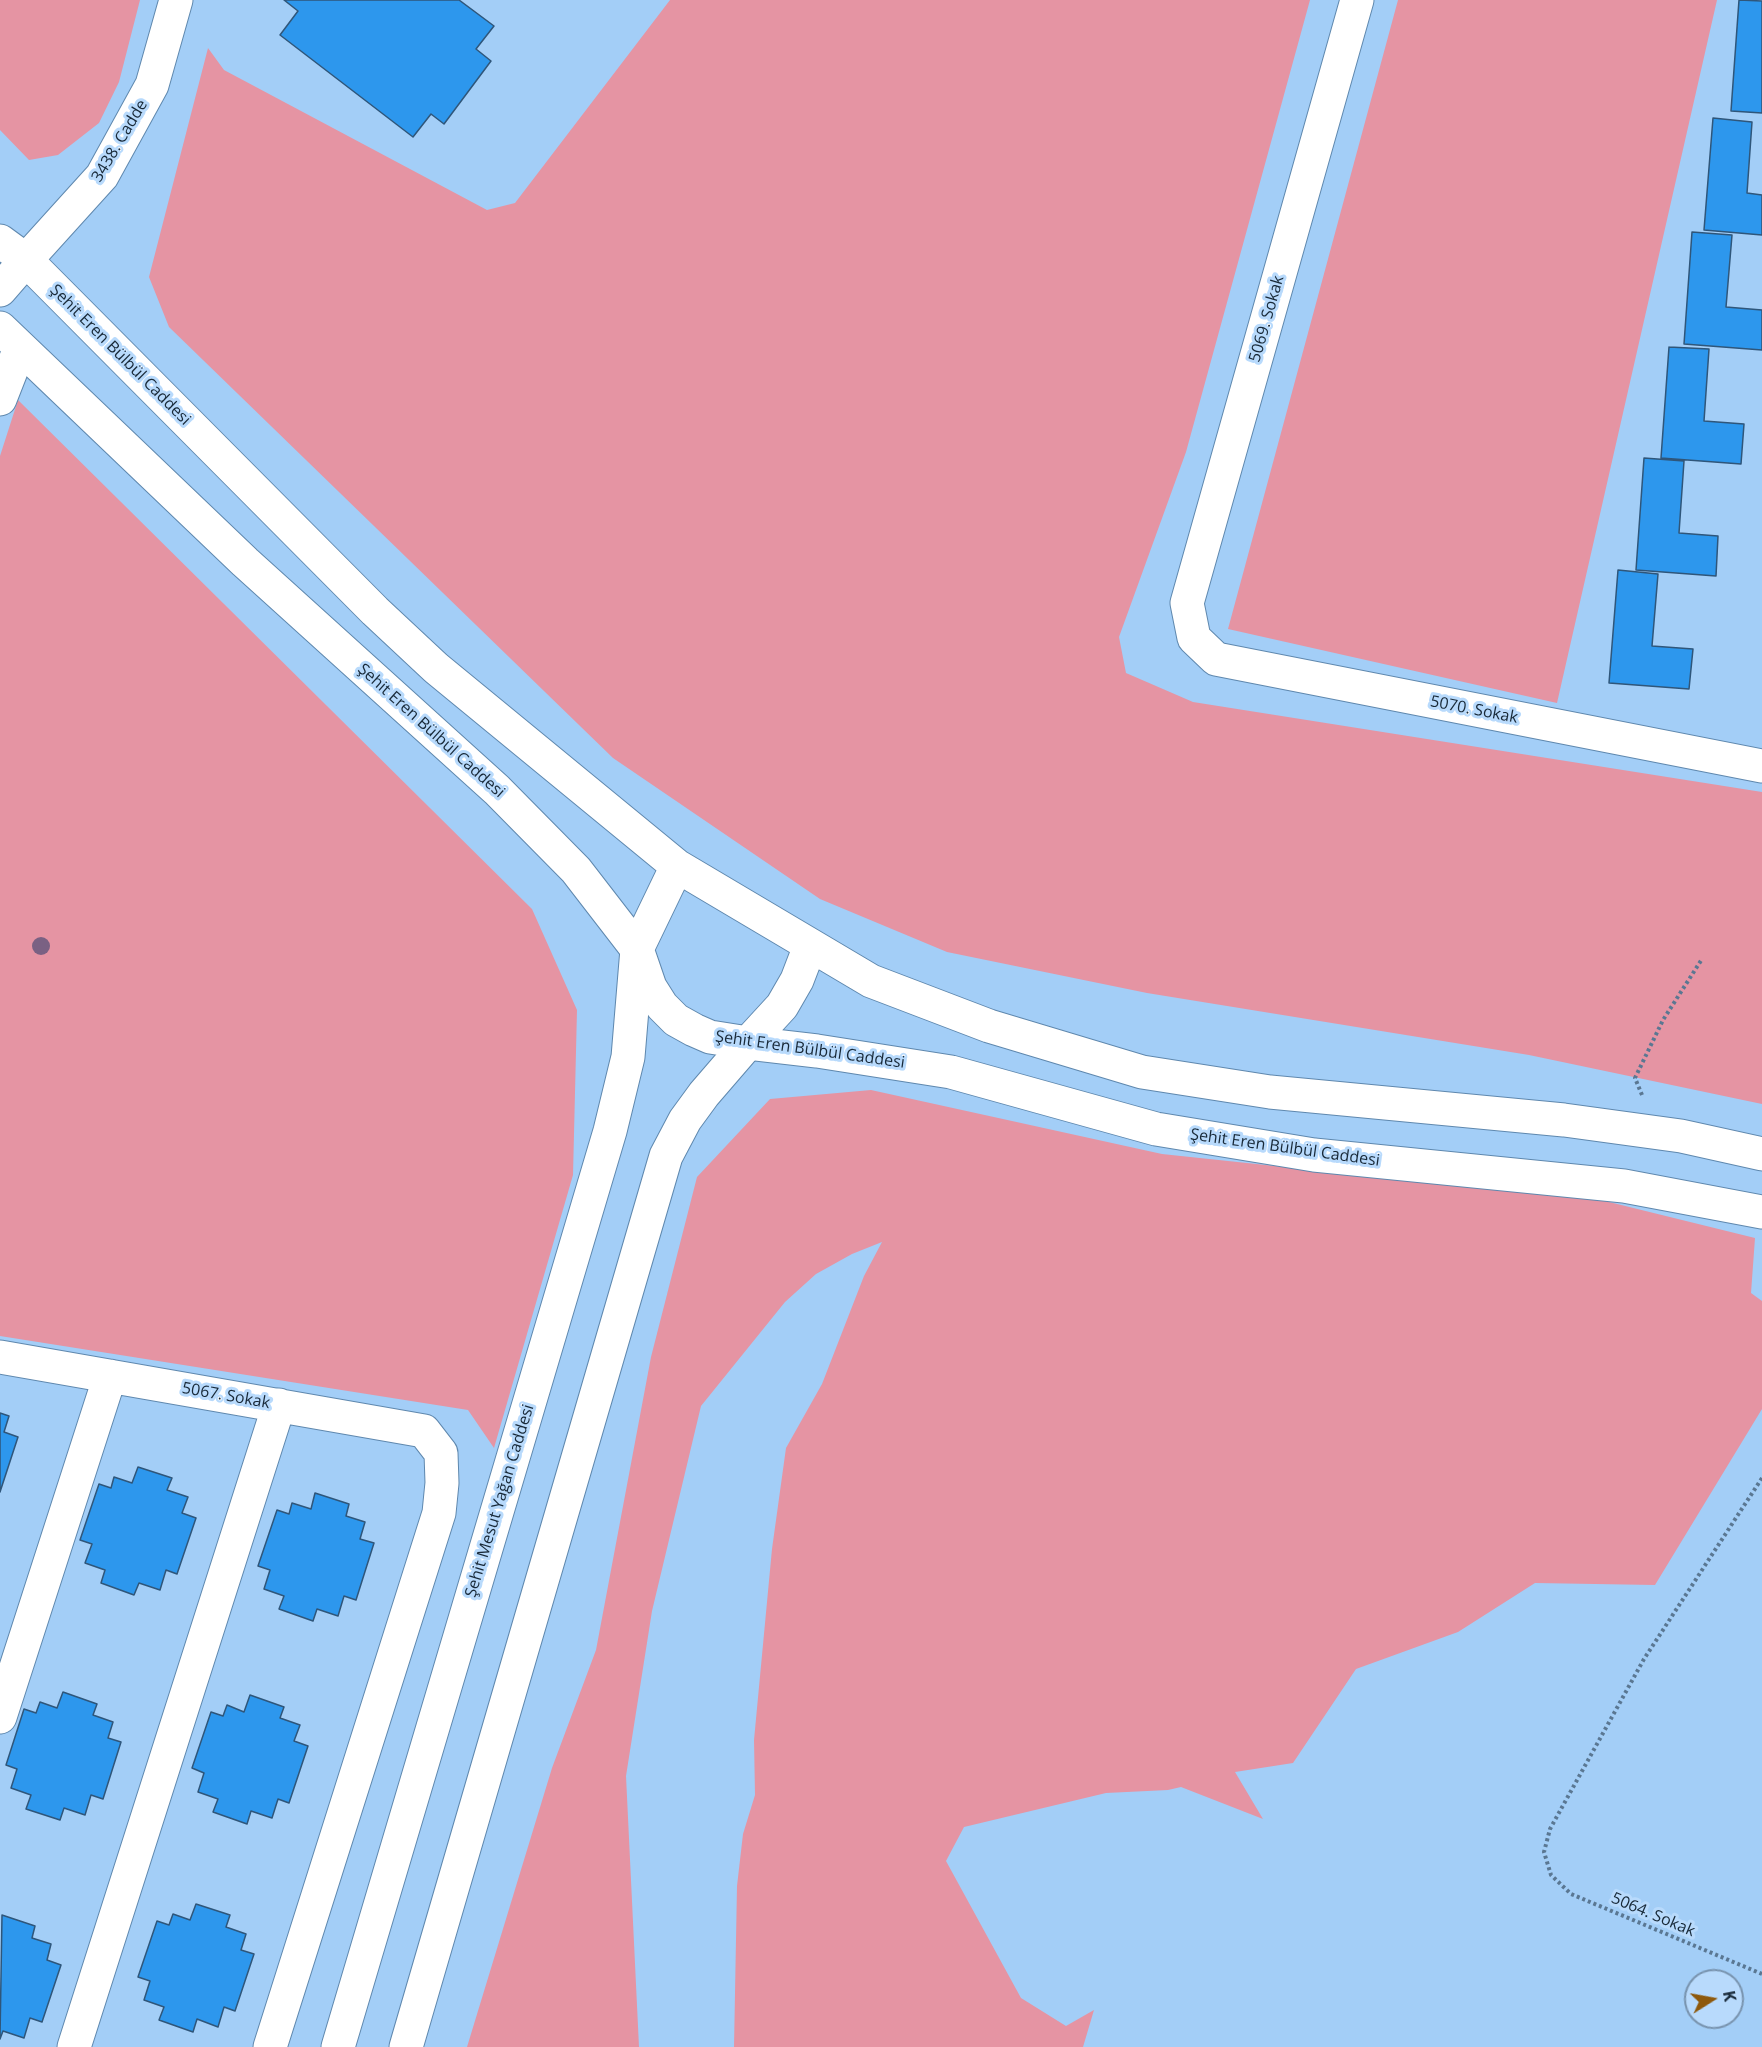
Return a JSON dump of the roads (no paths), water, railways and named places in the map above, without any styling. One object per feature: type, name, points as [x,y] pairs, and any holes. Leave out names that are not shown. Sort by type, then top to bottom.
[{"type":"street","name":"3438. Cadde","points":[[0,290],[102,176],[152,85],[176,0]]},
{"type":"street","name":"5069. Sokak","points":[[1194,638],[1187,603],[1357,0]]},
{"type":"street","name":"Şehit Eren Bülbül Caddesi","points":[[0,241],[26,260],[375,611],[436,668],[677,866],[872,981],[979,1022],[1142,1072],[1270,1092],[1564,1120],[1668,1135],[1762,1154]]},
{"type":"street","name":"Şehit Eren Bülbül Caddesi","points":[[10,338],[254,570],[497,790],[576,870],[638,949],[650,987],[662,1006],[676,1020],[710,1036],[951,1072],[1168,1131],[1314,1155],[1624,1186],[1762,1212]]},
{"type":"street","points":[[0,399],[10,338]]},
{"type":"street","name":"5070. Sokak","points":[[1194,638],[1216,659],[1762,766]]},
{"type":"street","name":"Şehit Mesut Yağan Caddesi","points":[[338,2047],[610,1131],[628,1057],[638,949],[677,866]]},
{"type":"street","points":[[406,2047],[666,1156],[685,1120],[704,1094],[782,1006],[797,980],[810,946]]},
{"type":"street","name":"5067. Sokak","points":[[0,1357],[424,1431],[441,1453],[439,1513],[270,2047]]},
{"type":"street","points":[[0,1717],[110,1376]]},
{"type":"street","points":[[74,2047],[279,1405]]}]
